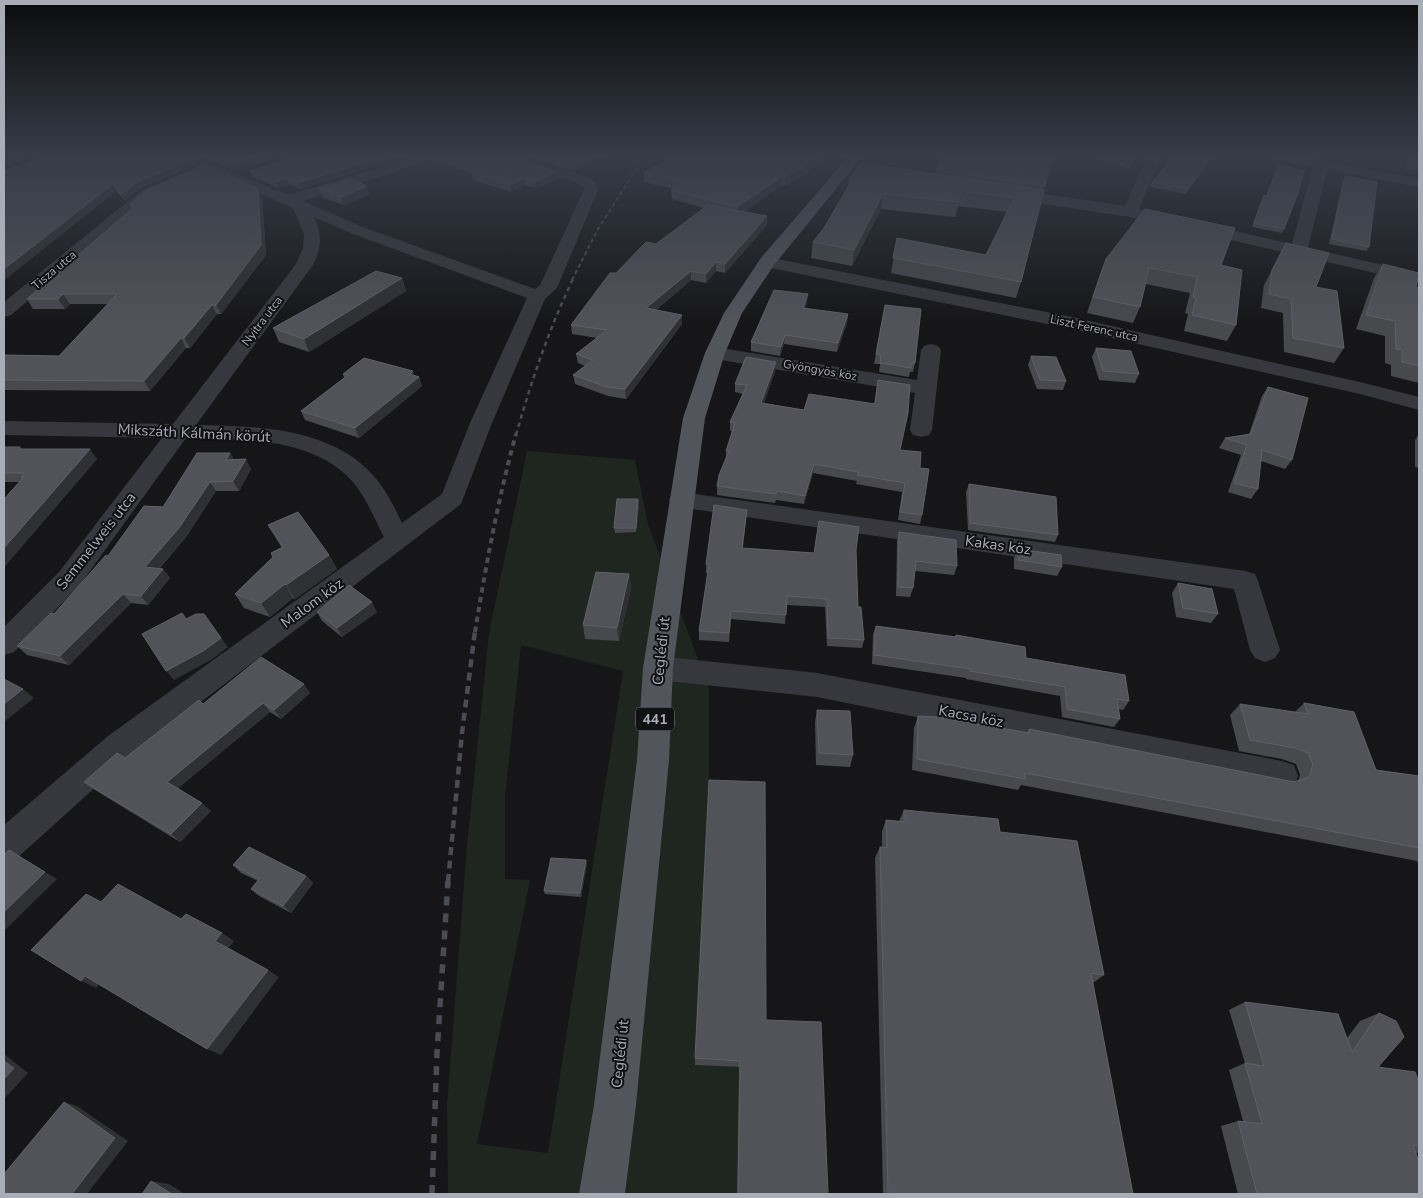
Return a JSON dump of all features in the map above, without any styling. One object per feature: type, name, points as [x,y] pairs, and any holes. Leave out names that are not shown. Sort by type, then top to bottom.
[{"type":"main road","name":"Ceglédi út","points":[[602,1194],[615,1105],[653,760],[658,668],[694,418],[714,353],[733,313],[767,262],[807,213]]},
{"type":"street","name":"Tisza utca","points":[[4,312],[123,213]]},
{"type":"street","name":"Nyitra utca","points":[[180,431],[304,265],[312,251],[313,233],[301,213]]},
{"type":"street","points":[[317,213],[354,230],[537,296]]},
{"type":"street","name":"Malom köz","points":[[4,847],[119,746],[452,498],[481,423],[537,296],[548,288],[583,213]]},
{"type":"street","points":[[1134,213],[1299,249],[1419,278]]},
{"type":"street","points":[[1299,249],[1308,213]]},
{"type":"street","name":"Liszt Ferenc utca","points":[[767,262],[1072,323],[1364,389],[1419,404]]},
{"type":"street","points":[[921,430],[930,350]]},
{"type":"street","name":"Gyöngyös köz","points":[[714,353],[925,388]]},
{"type":"street","name":"Mikszáth Kálmán körút","points":[[4,428],[252,434],[300,441],[330,454],[360,476],[373,492],[398,540]]},
{"type":"street","name":"Semmelweis utca","points":[[4,644],[69,579],[180,431]]},
{"type":"street","name":"Kakas köz","points":[[681,500],[1245,581],[1265,650]]},
{"type":"street","name":"Kacsa köz","points":[[658,668],[817,685],[1282,776]]},
{"type":"shaded area","points":[[527,451],[635,460],[648,524],[709,689],[709,792],[695,1065],[739,1067],[737,1194],[448,1194],[447,1106],[467,845],[489,633]],"holes":[[[521,645],[623,671],[548,1153],[477,1144],[530,880],[505,879],[505,797]]]},
{"type":"building","points":[[4,213],[76,213],[4,269]]},
{"type":"building","points":[[127,213],[259,213],[261,245],[216,305],[212,305],[144,381],[4,380],[4,355],[59,356],[117,294],[63,294],[58,299],[27,299]]},
{"type":"building","points":[[697,213],[750,213],[767,216],[725,264],[716,262],[706,274],[691,271],[646,308],[682,315],[625,389],[607,387],[573,375],[593,360],[576,354],[607,330],[571,325],[610,273],[616,273],[646,242],[656,244]]},
{"type":"building","points":[[833,213],[873,213],[854,250],[813,242]]},
{"type":"building","points":[[1007,213],[1038,213],[1021,282],[893,258],[897,238],[986,255]]},
{"type":"building","points":[[1142,213],[1164,213],[1235,228],[1221,265],[1242,270],[1236,325],[1192,315],[1196,298],[1193,297],[1197,277],[1149,268],[1140,307],[1093,297],[1106,259]]},
{"type":"building","points":[[1258,213],[1290,213],[1284,229],[1254,223]]},
{"type":"building","points":[[1337,213],[1373,213],[1369,247],[1332,239]]},
{"type":"building","points":[[1286,243],[1329,253],[1316,287],[1337,291],[1344,348],[1293,338],[1291,299],[1269,294],[1272,270]]},
{"type":"building","points":[[1383,264],[1419,273],[1416,287],[1419,288],[1419,366],[1402,362],[1402,350],[1396,349],[1395,321],[1366,315]]},
{"type":"building","points":[[376,271],[402,278],[304,339],[273,328]]},
{"type":"building","points":[[774,290],[808,294],[803,308],[848,314],[838,343],[785,335],[781,347],[751,342]]},
{"type":"building","points":[[885,305],[921,309],[915,363],[912,363],[911,368],[880,363],[881,355],[876,354]]},
{"type":"building","points":[[1096,348],[1131,351],[1139,374],[1103,371]]},
{"type":"building","points":[[1031,356],[1056,357],[1066,381],[1040,380]]},
{"type":"building","points":[[746,357],[776,362],[761,403],[804,410],[809,394],[875,404],[878,380],[910,385],[908,413],[900,450],[921,452],[920,468],[929,469],[922,515],[900,512],[905,483],[858,475],[858,472],[814,464],[805,496],[777,491],[776,494],[717,486],[719,475],[729,451],[726,451],[735,423],[730,422],[747,385],[735,384]]},
{"type":"building","points":[[364,358],[413,371],[410,374],[419,377],[355,428],[301,411],[348,375],[343,374]]},
{"type":"building","points":[[1268,387],[1308,398],[1292,460],[1262,450],[1258,489],[1234,483],[1247,445],[1225,438],[1251,434]]},
{"type":"building","points":[[4,447],[20,447],[19,449],[90,449],[4,548],[4,499],[24,477],[21,477],[24,473],[4,473]]},
{"type":"building","points":[[197,453],[230,453],[226,460],[246,459],[233,481],[210,482],[179,528],[145,567],[163,569],[141,596],[123,594],[60,656],[17,646],[51,613],[54,614],[106,555],[108,556],[144,506],[163,507]]},
{"type":"building","points":[[969,484],[1056,497],[1058,535],[970,523]]},
{"type":"building","points":[[617,499],[638,499],[636,528],[614,528]]},
{"type":"building","points":[[714,505],[747,510],[742,548],[814,553],[819,521],[859,527],[856,550],[858,607],[861,607],[864,640],[828,638],[827,599],[787,596],[786,615],[731,611],[729,633],[699,631],[709,564],[706,564]]},
{"type":"building","points":[[298,512],[329,555],[285,584],[261,603],[235,594],[273,557],[271,553],[283,547],[268,525]]},
{"type":"building","points":[[899,532],[956,540],[957,566],[916,561],[913,588],[898,587]]},
{"type":"building","points":[[1018,549],[1061,555],[1062,567],[1018,560]]},
{"type":"building","points":[[596,572],[629,574],[617,628],[583,625]]},
{"type":"building","points":[[1178,583],[1212,589],[1218,614],[1183,608]]},
{"type":"building","points":[[349,585],[372,602],[337,628],[317,612]]},
{"type":"building","points":[[182,613],[186,619],[196,614],[204,614],[221,638],[203,651],[166,671],[142,634]]},
{"type":"building","points":[[876,626],[956,637],[956,635],[1025,647],[1026,658],[1125,675],[1129,701],[1117,699],[1120,719],[1067,709],[1065,687],[970,671],[970,669],[874,655]]},
{"type":"building","points":[[261,657],[304,684],[274,710],[263,703],[167,782],[202,803],[171,834],[84,782],[117,753],[125,758],[199,700],[203,704]]},
{"type":"building","points":[[4,679],[23,689],[4,704]]},
{"type":"building","points":[[1304,703],[1354,712],[1376,770],[1419,776],[1419,848],[1025,773],[1025,779],[917,759],[918,716],[937,717],[1029,733],[1029,729],[1294,782],[1309,777],[1313,764],[1308,753],[1295,748],[1250,740],[1240,704],[1308,714]]},
{"type":"building","points":[[817,710],[850,711],[853,755],[819,753]]},
{"type":"building","points":[[709,780],[765,782],[766,1020],[821,1022],[828,1194],[738,1194],[740,1061],[695,1058]]},
{"type":"building","points":[[904,810],[998,819],[1000,832],[1077,841],[1104,975],[1091,973],[1133,1194],[888,1194],[880,847],[887,848],[886,820],[904,822]]},
{"type":"building","points":[[249,847],[306,876],[283,906],[251,889],[259,879],[233,865]]},
{"type":"building","points":[[9,850],[45,872],[4,912],[4,855]]},
{"type":"building","points":[[551,858],[586,860],[580,893],[544,891]]},
{"type":"building","points":[[118,884],[181,919],[186,914],[222,933],[215,941],[268,970],[207,1049],[85,976],[81,981],[31,950],[86,894],[101,902]]},
{"type":"building","points":[[1245,1002],[1338,1014],[1352,1052],[1379,1013],[1396,1021],[1404,1037],[1378,1067],[1415,1072],[1419,1082],[1419,1146],[1413,1145],[1419,1162],[1419,1194],[1257,1194],[1238,1121],[1262,1124],[1245,1063],[1264,1066]]},
{"type":"building","points":[[4,1061],[14,1068],[4,1079]]},
{"type":"building","points":[[64,1102],[115,1138],[72,1194],[4,1194],[4,1174]]},
{"type":"building","points":[[151,1181],[172,1194],[142,1194]]},
{"type":"railway","points":[[572,280],[608,213]]},
{"type":"railway","points":[[516,435],[541,356],[573,279]]},
{"type":"railway","points":[[475,632],[493,532],[516,434]]},
{"type":"railway","points":[[448,882],[462,733],[475,631]]},
{"type":"railway","points":[[432,1194],[437,1053],[448,881]]}]
